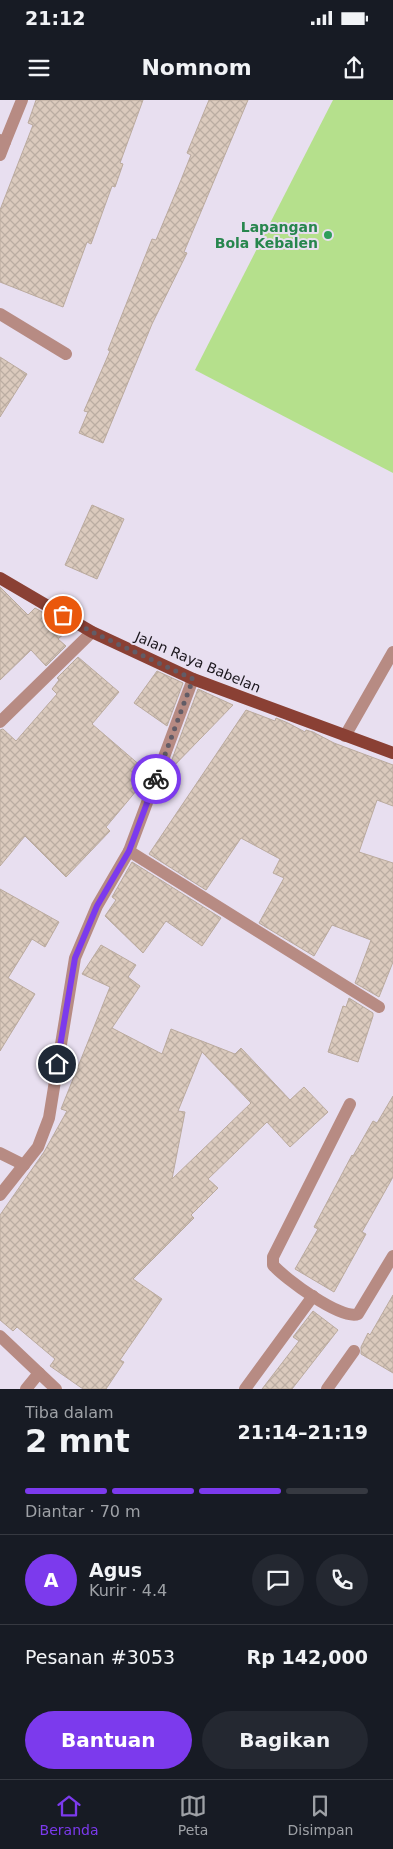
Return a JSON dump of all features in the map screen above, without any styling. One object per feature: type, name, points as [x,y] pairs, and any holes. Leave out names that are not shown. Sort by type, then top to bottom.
[{"type":"main road","name":"Jalan Raya Babelan","points":[[0,578],[92,632],[193,679],[393,753]]},
{"type":"street","points":[[2,146],[22,100]]},
{"type":"street","points":[[0,314],[66,354]]},
{"type":"street","points":[[0,722],[92,632]]},
{"type":"street","points":[[344,736],[393,652]]},
{"type":"street","points":[[0,1195],[38,1147],[49,1118],[75,958],[97,906],[129,851],[193,679]]},
{"type":"street","points":[[129,851],[379,1007]]},
{"type":"street","points":[[350,1104],[273,1257],[273,1265],[313,1296],[345,1314],[358,1314],[393,1256]]},
{"type":"street","points":[[0,1153],[24,1165]]},
{"type":"street","points":[[245,1389],[313,1296]]},
{"type":"street","points":[[0,1336],[56,1389]]},
{"type":"street","points":[[327,1389],[354,1351]]},
{"type":"street","points":[[26,1389],[40,1373]]},
{"type":"green space","name":"Lapangan Bola Kebalen","points":[[333,100],[393,100],[393,473],[195,370]]},
{"type":"building","points":[[36,100],[143,100],[120,163],[123,164],[115,187],[112,186],[91,244],[87,242],[63,307],[0,282],[0,210],[33,125],[28,123]]},
{"type":"building","points":[[209,100],[248,100],[184,252],[187,253],[152,324],[103,443],[79,433],[88,412],[84,411],[110,351],[108,350],[152,239],[156,240],[181,180],[191,155],[187,153]]},
{"type":"building","points":[[0,357],[27,374],[0,417]]},
{"type":"building","points":[[92,505],[124,519],[97,579],[65,565]]},
{"type":"building","points":[[0,587],[28,615],[35,608],[58,621],[67,631],[58,639],[66,646],[46,666],[31,650],[0,680]]},
{"type":"building","points":[[78,657],[119,692],[92,724],[149,773],[147,778],[106,827],[110,831],[66,877],[25,836],[0,866],[0,730],[3,729],[16,741],[57,694],[52,689],[59,680],[57,678]]},
{"type":"building","points":[[157,671],[183,683],[167,726],[134,703]]},
{"type":"building","points":[[198,689],[233,705],[167,773]]},
{"type":"building","points":[[246,710],[275,721],[276,718],[305,732],[306,730],[313,732],[334,743],[393,765],[393,806],[377,800],[359,852],[393,863],[393,962],[379,997],[355,983],[371,940],[332,925],[314,956],[259,923],[284,878],[273,873],[280,859],[241,838],[206,890],[149,854]]},
{"type":"building","points":[[132,862],[221,918],[202,946],[166,921],[143,953],[105,916],[116,900],[112,897]]},
{"type":"building","points":[[0,889],[59,922],[45,947],[32,939],[8,978],[35,994],[0,1051]]},
{"type":"building","points":[[101,945],[136,965],[128,977],[140,986],[112,1028],[162,1054],[171,1029],[235,1054],[241,1048],[290,1100],[304,1087],[328,1112],[290,1147],[267,1122],[208,1179],[218,1188],[191,1215],[194,1218],[133,1279],[162,1299],[120,1360],[124,1362],[106,1389],[83,1389],[50,1366],[55,1359],[17,1327],[13,1331],[0,1320],[0,1215],[44,1152],[67,1111],[61,1109],[110,987],[82,974]],"holes":[[[202,1052],[251,1103],[172,1179],[185,1112],[178,1111]]]},
{"type":"building","points":[[349,998],[373,1013],[358,1062],[328,1052],[343,1006],[346,1007]]},
{"type":"building","points":[[393,1096],[393,1177],[362,1232],[366,1234],[334,1292],[295,1269],[318,1229],[314,1227],[352,1155],[373,1121],[377,1123]]},
{"type":"building","points":[[393,1295],[393,1373],[361,1354],[361,1347]]},
{"type":"building","points":[[313,1311],[338,1330],[292,1389],[262,1389],[299,1341],[293,1337]]},
{"type":"way so far","points":[[63,615],[92,632],[193,679],[156,779]]},
{"type":"place","name":"Lapangan Bola Kebalen","points":[[328,235]]},
{"type":"route","points":[[57,1064],[75,958],[97,906],[129,851],[156,779]]}]
